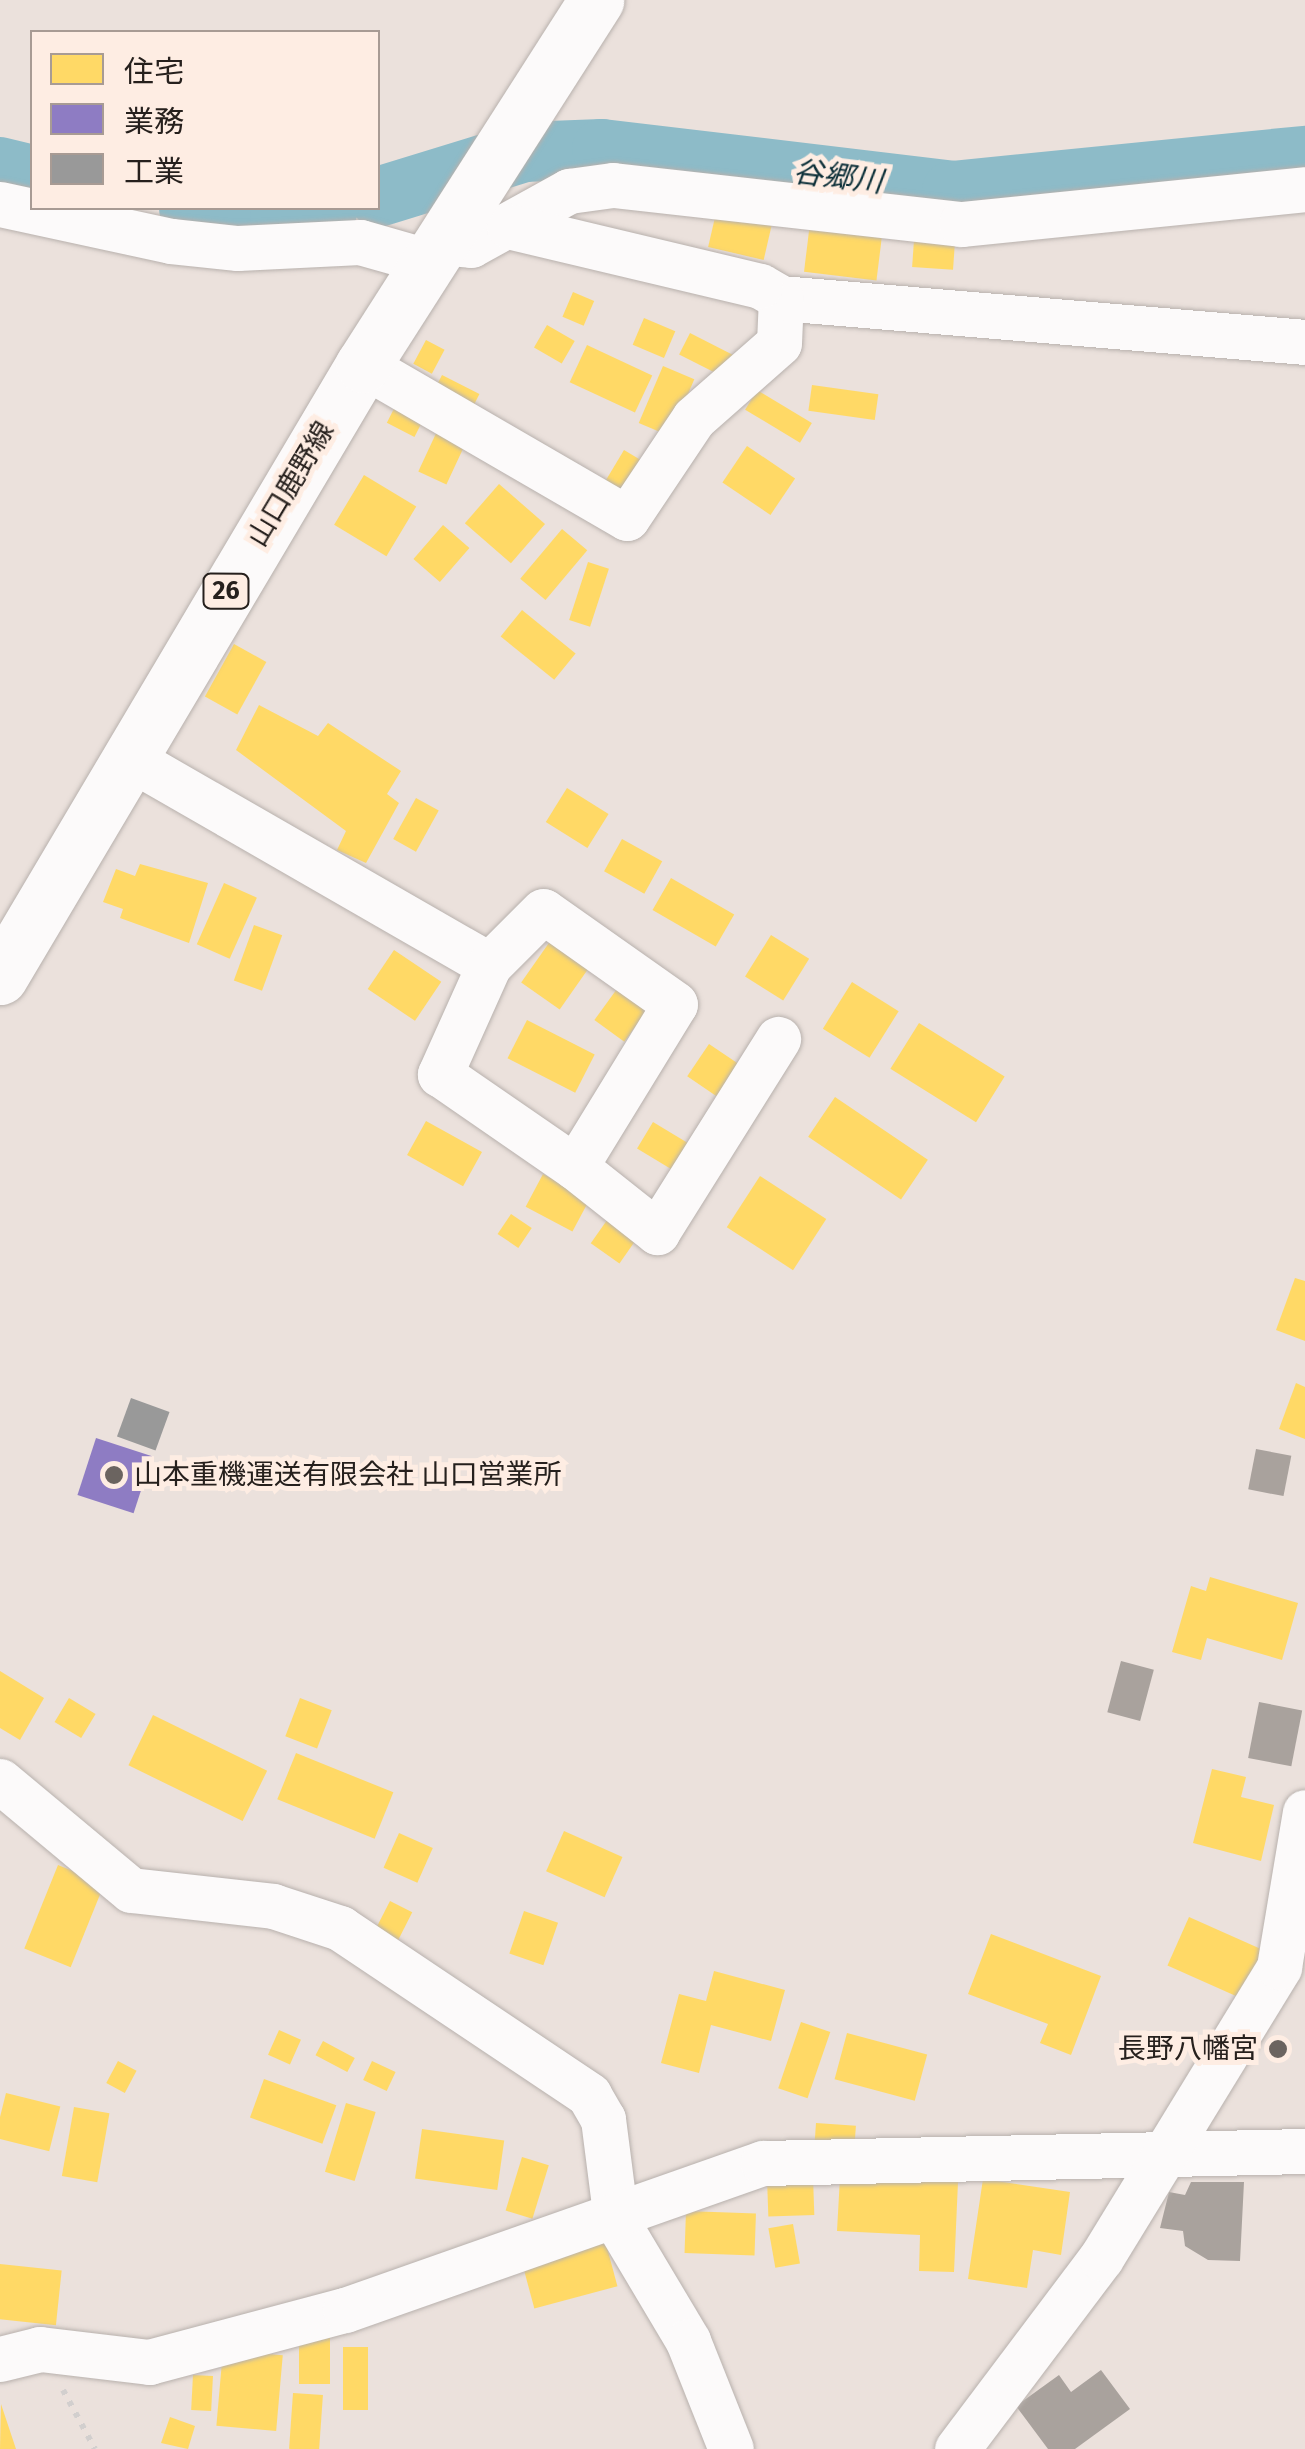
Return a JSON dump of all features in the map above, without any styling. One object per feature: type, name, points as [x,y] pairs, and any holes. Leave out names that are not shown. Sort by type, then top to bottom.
[{"type":"main road","name":"山口鹿野線","points":[[0,976],[126,756],[363,365],[459,235],[519,114],[596,0]]},
{"type":"street","points":[[459,235],[568,191],[613,185],[961,224],[1305,188]]},
{"type":"street","points":[[0,204],[171,241],[238,248],[459,235],[781,298],[1305,342]]},
{"type":"street","points":[[363,365],[626,518],[694,418],[768,359],[779,343],[781,298]]},
{"type":"street","points":[[126,756],[488,965]]},
{"type":"street","points":[[574,1167],[675,1004],[542,911],[488,965],[440,1074],[574,1167],[657,1232],[778,1038]]},
{"type":"street","points":[[0,1781],[131,1890],[273,1906],[340,1928],[552,2067],[603,2119],[616,2220],[688,2340],[731,2449]]},
{"type":"street","points":[[957,2449],[1026,2368],[1167,2154],[1279,1967],[1305,1812]]},
{"type":"street","points":[[20,2354],[149,2362],[344,2310],[616,2220],[763,2164],[1305,2151]]},
{"type":"path","points":[[20,2354],[95,2449]]},
{"type":"building: 住宅","points":[[716,213],[772,226],[764,260],[708,247]]},
{"type":"building: 住宅","points":[[810,223],[882,232],[876,281],[804,272]]},
{"type":"building: 住宅","points":[[914,240],[955,243],[953,270],[912,267]]},
{"type":"building: 住宅","points":[[573,292],[594,301],[584,326],[562,317]]},
{"type":"building: 住宅","points":[[644,318],[675,331],[664,358],[633,345]]},
{"type":"building: 住宅","points":[[547,325],[575,341],[562,364],[534,348]]},
{"type":"building: 住宅","points":[[690,333],[739,358],[728,379],[679,354]]},
{"type":"building: 住宅","points":[[426,340],[445,350],[432,374],[413,364]]},
{"type":"building: 住宅","points":[[587,345],[652,375],[635,413],[570,382]]},
{"type":"building: 住宅","points":[[663,366],[694,379],[670,436],[639,423]]},
{"type":"building: 住宅","points":[[442,375],[479,394],[469,415],[431,396]]},
{"type":"building: 住宅","points":[[812,385],[878,394],[875,420],[808,411]]},
{"type":"building: 住宅","points":[[757,390],[812,423],[800,443],[745,410]]},
{"type":"building: 住宅","points":[[400,397],[428,411],[414,437],[387,423]]},
{"type":"building: 住宅","points":[[439,427],[467,440],[446,485],[418,471]]},
{"type":"building: 住宅","points":[[747,446],[795,478],[770,515],[722,482]]},
{"type":"building: 住宅","points":[[624,450],[654,468],[634,501],[604,483]]},
{"type":"building: 住宅","points":[[364,475],[416,506],[386,556],[334,525]]},
{"type":"building: 住宅","points":[[499,484],[545,524],[511,563],[465,523]]},
{"type":"building: 住宅","points":[[443,525],[469,548],[440,582],[413,559]]},
{"type":"building: 住宅","points":[[562,529],[587,550],[545,600],[520,579]]},
{"type":"building: 住宅","points":[[588,562],[609,569],[590,627],[569,620]]},
{"type":"building: 住宅","points":[[522,610],[576,653],[554,680],[501,636]]},
{"type":"building: 住宅","points":[[234,644],[266,662],[237,714],[205,696]]},
{"type":"building: 住宅","points":[[259,705],[318,736],[328,723],[401,771],[387,794],[399,803],[366,863],[337,850],[346,831],[236,750]]},
{"type":"building: 住宅","points":[[567,788],[609,814],[587,848],[546,822]]},
{"type":"building: 住宅","points":[[416,798],[439,811],[416,852],[393,839]]},
{"type":"building: 住宅","points":[[622,839],[662,861],[644,894],[604,871]]},
{"type":"building: 住宅","points":[[140,864],[208,883],[189,943],[120,918],[123,909],[103,902],[116,869],[135,876]]},
{"type":"building: 住宅","points":[[671,878],[734,914],[716,947],[652,910]]},
{"type":"building: 住宅","points":[[224,883],[257,898],[230,959],[197,944]]},
{"type":"building: 住宅","points":[[254,925],[282,935],[262,991],[234,980]]},
{"type":"building: 住宅","points":[[771,935],[809,959],[783,1000],[745,977]]},
{"type":"building: 住宅","points":[[551,940],[590,967],[560,1010],[521,983]]},
{"type":"building: 住宅","points":[[394,950],[441,982],[415,1021],[368,989]]},
{"type":"building: 住宅","points":[[622,982],[652,1004],[624,1042],[594,1020]]},
{"type":"building: 住宅","points":[[852,982],[899,1011],[869,1058],[823,1029]]},
{"type":"building: 住宅","points":[[527,1020],[595,1055],[575,1093],[507,1058]]},
{"type":"building: 住宅","points":[[919,1023],[1005,1077],[976,1122],[890,1069]]},
{"type":"building: 住宅","points":[[709,1044],[745,1068],[723,1100],[687,1076]]},
{"type":"building: 住宅","points":[[835,1097],[928,1160],[901,1199],[808,1137]]},
{"type":"building: 住宅","points":[[426,1121],[482,1152],[463,1186],[407,1155]]},
{"type":"building: 住宅","points":[[653,1122],[692,1145],[676,1172],[637,1149]]},
{"type":"building: 住宅","points":[[543,1174],[590,1199],[572,1232],[526,1207]]},
{"type":"building: 住宅","points":[[760,1176],[826,1219],[793,1270],[727,1227]]},
{"type":"building: 住宅","points":[[612,1213],[641,1233],[619,1263],[591,1243]]},
{"type":"building: 住宅","points":[[511,1214],[532,1228],[518,1248],[498,1234]]},
{"type":"building: 住宅","points":[[1295,1278],[1305,1281],[1305,1341],[1276,1330]]},
{"type":"building: 住宅","points":[[1296,1383],[1305,1387],[1305,1439],[1279,1429]]},
{"type":"building: 住宅","points":[[1210,1577],[1298,1603],[1282,1660],[1207,1638],[1201,1660],[1172,1652],[1191,1586],[1206,1591]]},
{"type":"building: 住宅","points":[[0,1671],[44,1698],[20,1740],[0,1728]]},
{"type":"building: 住宅","points":[[69,1698],[96,1714],[81,1738],[55,1722]]},
{"type":"building: 住宅","points":[[300,1698],[332,1710],[317,1748],[285,1736]]},
{"type":"building: 住宅","points":[[153,1715],[267,1771],[243,1821],[128,1765]]},
{"type":"building: 住宅","points":[[296,1753],[393,1792],[375,1839],[277,1799]]},
{"type":"building: 住宅","points":[[1212,1769],[1246,1777],[1241,1797],[1274,1805],[1261,1861],[1193,1843]]},
{"type":"building: 住宅","points":[[564,1831],[622,1857],[605,1897],[546,1871]]},
{"type":"building: 住宅","points":[[399,1833],[433,1848],[417,1883],[384,1868]]},
{"type":"building: 住宅","points":[[58,1865],[104,1884],[71,1967],[24,1948]]},
{"type":"building: 住宅","points":[[390,1901],[412,1912],[398,1940],[376,1929]]},
{"type":"building: 住宅","points":[[524,1911],[558,1923],[543,1965],[509,1954]]},
{"type":"building: 住宅","points":[[1189,1917],[1265,1951],[1243,1999],[1167,1965]]},
{"type":"building: 住宅","points":[[991,1934],[1101,1976],[1071,2055],[1040,2043],[1048,2024],[968,1994]]},
{"type":"building: 住宅","points":[[714,1971],[785,1990],[771,2041],[711,2025],[699,2073],[661,2063],[679,1994],[706,2001]]},
{"type":"building: 住宅","points":[[801,2022],[830,2032],[808,2098],[778,2088]]},
{"type":"building: 住宅","points":[[279,2030],[301,2040],[290,2064],[268,2055]]},
{"type":"building: 住宅","points":[[847,2033],[927,2054],[915,2101],[835,2079]]},
{"type":"building: 住宅","points":[[323,2041],[355,2058],[347,2072],[315,2055]]},
{"type":"building: 住宅","points":[[118,2061],[137,2071],[125,2093],[106,2083]]},
{"type":"building: 住宅","points":[[372,2061],[396,2072],[387,2091],[363,2080]]},
{"type":"building: 住宅","points":[[264,2079],[336,2105],[322,2144],[250,2118]]},
{"type":"building: 住宅","points":[[6,2093],[60,2107],[49,2151],[0,2139]]},
{"type":"building: 住宅","points":[[346,2103],[376,2112],[355,2181],[325,2172]]},
{"type":"building: 住宅","points":[[74,2107],[109,2113],[97,2182],[62,2176]]},
{"type":"building: 住宅","points":[[816,2123],[856,2126],[854,2148],[814,2145]]},
{"type":"building: 住宅","points":[[422,2129],[504,2141],[497,2190],[415,2179]]},
{"type":"building: 住宅","points":[[522,2157],[549,2165],[532,2219],[506,2211]]},
{"type":"building: 住宅","points":[[813,2177],[814,2215],[768,2217],[767,2179]]},
{"type":"building: 住宅","points":[[840,2177],[958,2182],[954,2272],[919,2271],[920,2235],[837,2231]]},
{"type":"building: 住宅","points":[[983,2179],[1070,2192],[1061,2255],[1033,2250],[1027,2288],[968,2279]]},
{"type":"building: 住宅","points":[[686,2211],[756,2213],[754,2255],[685,2253]]},
{"type":"building: 住宅","points":[[793,2224],[800,2263],[775,2268],[768,2228]]},
{"type":"building: 住宅","points":[[605,2240],[617,2286],[534,2309],[522,2262]]},
{"type":"building: 住宅","points":[[0,2264],[62,2270],[56,2325],[0,2319]]},
{"type":"building: 住宅","points":[[299,2337],[330,2337],[330,2384],[299,2384]]},
{"type":"building: 住宅","points":[[343,2347],[368,2347],[368,2410],[343,2410]]},
{"type":"building: 住宅","points":[[223,2350],[283,2355],[276,2431],[216,2426]]},
{"type":"building: 住宅","points":[[193,2375],[213,2376],[211,2411],[191,2410]]},
{"type":"building: 住宅","points":[[293,2393],[323,2395],[319,2449],[289,2449]]},
{"type":"building: 住宅","points":[[1,2404],[16,2449],[0,2449]]},
{"type":"building: 住宅","points":[[170,2417],[195,2426],[188,2449],[161,2443]]},
{"type":"building: 業務","name":"山本重機運送有限会社 山口営業所","points":[[96,1438],[152,1456],[134,1513],[77,1495]]},
{"type":"building: 工業","points":[[131,1398],[170,1412],[156,1451],[117,1437]]},
{"type":"building: その他","points":[[1256,1449],[1291,1456],[1284,1496],[1248,1489]]},
{"type":"building: その他","points":[[1121,1661],[1154,1670],[1140,1721],[1107,1712]]},
{"type":"building: その他","points":[[1259,1702],[1302,1710],[1291,1766],[1248,1758]]},
{"type":"building: その他","points":[[1191,2182],[1244,2182],[1240,2261],[1208,2260],[1185,2246],[1183,2231],[1160,2228],[1169,2192],[1185,2195]]},
{"type":"building: その他","points":[[1101,2370],[1130,2409],[1075,2449],[1048,2449],[1016,2406],[1059,2375],[1071,2392]]},
{"type":"waterway","name":"谷郷川","points":[[380,196],[524,152],[602,149],[952,191],[1305,156]]},
{"type":"waterway","name":"谷郷川","points":[[0,167],[30,174]]},
{"type":"waterway","name":"谷郷川","points":[[215,210],[280,215],[314,210]]},
{"type":"place","name":"山本重機運送有限会社 山口営業所","points":[[114,1475]]},
{"type":"place","name":"長野八幡宮","points":[[1278,2049]]}]
